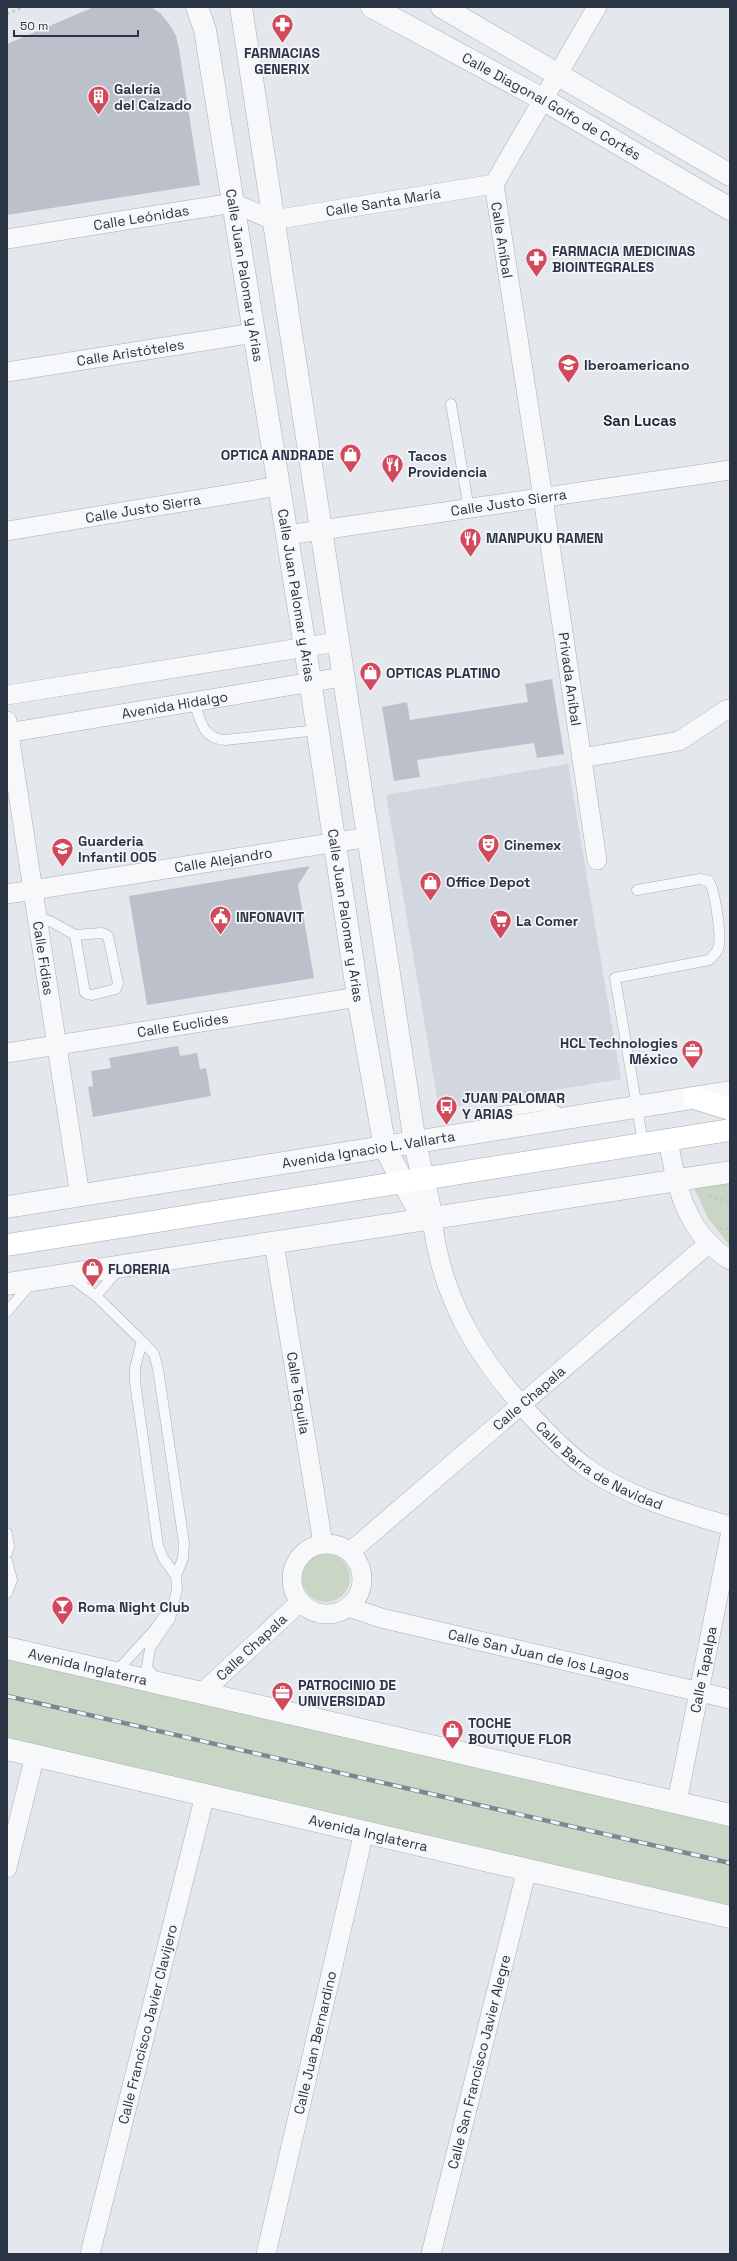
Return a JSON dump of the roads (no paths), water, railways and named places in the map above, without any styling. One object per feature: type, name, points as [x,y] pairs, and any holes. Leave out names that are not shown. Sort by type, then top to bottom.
[{"type":"main road","points":[[694,1098],[730,1109]]},
{"type":"main road","points":[[7,1245],[730,1130]]},
{"type":"street","name":"Calle Juan Palomar y Arias","points":[[197,7],[205,30],[305,647],[358,997],[385,1148],[402,1181],[430,1225]]},
{"type":"street","points":[[241,7],[342,677],[369,837],[415,1143],[424,1178],[430,1225]]},
{"type":"street","name":"Calle Diagonal Golfo de Cortés","points":[[372,7],[544,100],[730,208]]},
{"type":"street","name":"Calle Diagonal Golfo de Cortés","points":[[442,7],[730,175]]},
{"type":"street","name":"Calle Aníbal","points":[[543,498],[494,184],[597,7]]},
{"type":"street","name":"Calle Santa María","points":[[273,220],[494,184]]},
{"type":"street","points":[[233,203],[273,220]]},
{"type":"street","name":"Calle Leónidas","points":[[7,239],[233,203]]},
{"type":"street","name":"Calle Aristóteles","points":[[7,372],[254,333]]},
{"type":"street","name":"Calle Justo Sierra","points":[[287,534],[469,509],[730,470]]},
{"type":"street","name":"Calle Justo Sierra","points":[[7,531],[279,486]]},
{"type":"street","name":"Privada Aníbal","points":[[543,498],[597,860]]},
{"type":"street","points":[[7,695],[337,642]]},
{"type":"street","name":"Avenida Hidalgo","points":[[8,729],[194,702],[342,677]]},
{"type":"street","points":[[582,758],[679,742],[726,710],[730,710]]},
{"type":"street","name":"Calle Fidias","points":[[8,729],[80,1196]]},
{"type":"street","name":"Calle Alejandro","points":[[7,894],[369,837]]},
{"type":"street","name":"Calle Euclides","points":[[7,1053],[358,997]]},
{"type":"street","name":"Avenida Ignacio L. Vallarta","points":[[7,1207],[474,1134],[730,1092]]},
{"type":"street","points":[[668,1139],[675,1181],[690,1218],[708,1244],[730,1260]]},
{"type":"street","points":[[7,1284],[274,1243],[430,1225],[730,1172]]},
{"type":"street","name":"Calle Barra de Navidad","points":[[430,1225],[446,1280],[466,1329],[490,1369],[554,1440],[587,1468],[618,1486],[658,1504],[730,1526]]},
{"type":"street","name":"Calle Tequila","points":[[274,1243],[323,1544]]},
{"type":"street","name":"Calle Chapala","points":[[350,1552],[708,1244]]},
{"type":"street","name":"Calle Tapalpa","points":[[677,1802],[730,1536]]},
{"type":"street","points":[[323,1544],[342,1547],[350,1552],[357,1560],[363,1580],[361,1590],[349,1607],[329,1614],[318,1613],[300,1602],[294,1593],[292,1582],[296,1561],[304,1552],[313,1546],[323,1544]]},
{"type":"street","name":"Calle Chapala","points":[[203,1692],[300,1602]]},
{"type":"street","name":"Calle San Juan de los Lagos","points":[[349,1607],[381,1618],[730,1699]]},
{"type":"street","name":"Avenida Inglaterra","points":[[7,1648],[203,1692],[730,1815]]},
{"type":"street","name":"Avenida Inglaterra","points":[[7,1749],[730,1917]]},
{"type":"street","points":[[7,1868],[35,1756]]},
{"type":"street","name":"Calle Francisco Javier Clavijero","points":[[90,2254],[205,1795]]},
{"type":"street","name":"Calle Juan Bernardino","points":[[266,2254],[364,1832]]},
{"type":"street","name":"Calle San Francisco Javier Alegre","points":[[430,2254],[527,1869]]},
{"type":"lane","points":[[451,404],[469,509]]},
{"type":"lane","points":[[194,702],[203,727],[208,735],[215,739],[225,740],[318,730]]},
{"type":"lane","points":[[637,890],[700,879],[709,881],[714,889],[719,943],[716,953],[709,960],[615,978],[643,1143]]},
{"type":"lane","points":[[37,917],[52,922],[74,935],[102,933],[108,936],[118,983],[116,989],[92,995],[85,993],[74,935]]},
{"type":"lane","points":[[96,1296],[121,1266]]},
{"type":"lane","points":[[66,1275],[96,1296],[142,1341],[154,1354],[158,1369],[182,1528],[183,1558],[176,1576],[175,1602],[170,1619],[150,1648],[147,1666],[158,1682]]},
{"type":"lane","points":[[7,1312],[34,1280]]},
{"type":"lane","points":[[142,1341],[135,1368],[135,1382],[158,1545],[163,1558],[176,1576]]},
{"type":"lane","points":[[7,1533],[9,1547],[7,1553]]},
{"type":"lane","points":[[7,1560],[12,1580],[7,1593]]},
{"type":"lane","points":[[116,1672],[156,1628],[175,1602]]},
{"type":"railway","points":[[7,1696],[730,1863]]},
{"type":"place","name":"FARMACIAS GENERIX","points":[[282,44]]},
{"type":"place","name":"Galería del Calzado","points":[[98,116]]},
{"type":"place","name":"FARMACIA MEDICINAS BIOINTEGRALES","points":[[536,278]]},
{"type":"place","name":"Iberoamericano","points":[[569,384]]},
{"type":"place","name":"OPTICA ANDRADE","points":[[350,474]]},
{"type":"place","name":"Tacos Providencia","points":[[392,484]]},
{"type":"place","name":"MANPUKU RAMEN","points":[[471,558]]},
{"type":"place","name":"OPTICAS PLATINO","points":[[371,692]]},
{"type":"place","name":"Cinemex","points":[[489,864]]},
{"type":"place","name":"Guarderia Infantil 005","points":[[63,868]]},
{"type":"place","name":"Office Depot","points":[[431,902]]},
{"type":"place","name":"INFONAVIT","points":[[221,936]]},
{"type":"place","name":"La Comer","points":[[500,940]]},
{"type":"place","name":"HCL Technologies México","points":[[693,1070]]},
{"type":"place","name":"JUAN PALOMAR Y ARIAS","points":[[446,1126]]},
{"type":"place","name":"FLORERIA","points":[[92,1288]]},
{"type":"place","name":"Roma Night Club","points":[[62,1626]]},
{"type":"place","name":"PATROCINIO DE UNIVERSIDAD","points":[[283,1712]]},
{"type":"place","name":"TOCHE BOUTIQUE FLOR","points":[[453,1750]]},
{"type":"district","name":"San Lucas","points":[[640,421]]}]
